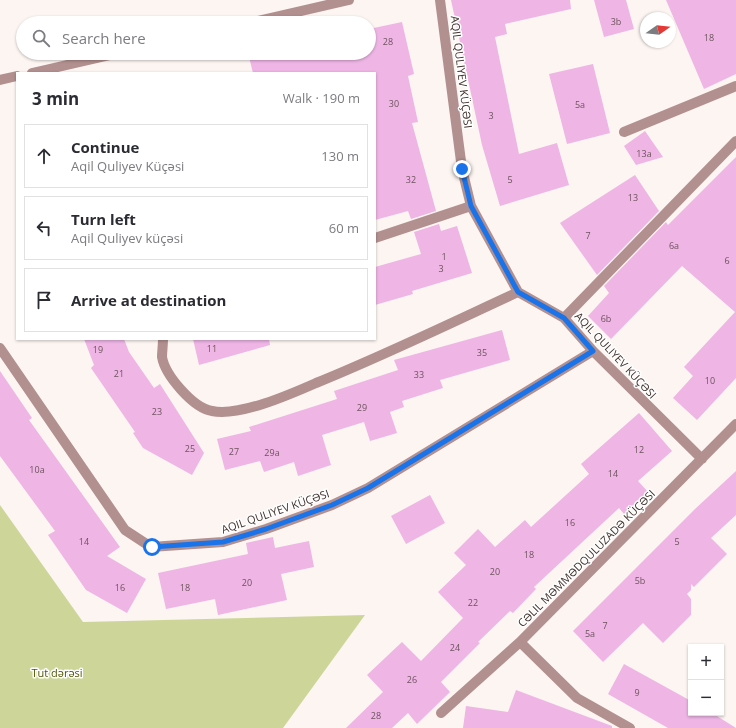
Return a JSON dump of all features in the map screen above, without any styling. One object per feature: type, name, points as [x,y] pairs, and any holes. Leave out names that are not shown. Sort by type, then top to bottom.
[{"type":"street","points":[[279,16],[349,0]]},
{"type":"street","name":"AQIL QULIYEV KÜÇƏSI","points":[[440,0],[462,169],[471,206],[518,292],[564,318],[593,351],[702,459]]},
{"type":"street","points":[[36,72],[89,60]]},
{"type":"street","points":[[0,80],[16,76]]},
{"type":"street","points":[[624,132],[736,86]]},
{"type":"street","points":[[564,318],[736,141]]},
{"type":"street","points":[[376,238],[471,206]]},
{"type":"street","points":[[163,340],[162,358],[173,380],[196,404],[212,412],[240,410],[278,399],[372,360],[518,292]]},
{"type":"street","name":"AQIL QULIYEV KÜÇƏSI","points":[[0,348],[125,530],[152,547],[223,542],[266,529],[332,505],[368,488],[593,351]]},
{"type":"street","name":"CƏLIL MƏMMƏDQULUZADƏ KÜÇƏSI","points":[[630,728],[577,698],[520,642],[736,424]]},
{"type":"street","points":[[441,713],[520,642]]},
{"type":"green space","name":"Tut dərəsi","points":[[0,505],[83,622],[365,615],[283,728],[0,728]]},
{"type":"building","points":[[451,0],[570,0],[571,9],[505,24],[507,34],[495,37],[519,154],[557,143],[569,185],[500,206],[482,145]]},
{"type":"building","points":[[594,0],[626,0],[634,29],[604,37]]},
{"type":"building","points":[[666,0],[736,0],[736,74],[704,89],[676,23],[676,12],[671,12]]},
{"type":"building","points":[[402,22],[414,74],[408,76],[418,122],[412,123],[436,211],[411,219],[408,211],[376,220],[376,72],[253,72],[250,60],[376,60],[376,28]]},
{"type":"building","points":[[593,64],[610,133],[567,144],[549,74]]},
{"type":"building","points":[[645,131],[663,157],[636,165],[624,146]]},
{"type":"building","points":[[736,157],[736,378],[697,420],[673,398],[693,376],[684,367],[735,312],[682,266],[611,339],[588,316],[609,293],[604,286],[666,222],[668,225]]},
{"type":"building","points":[[635,175],[659,211],[597,275],[560,223]]},
{"type":"building","points":[[439,224],[441,231],[457,226],[472,273],[412,291],[413,294],[376,305],[376,267],[421,254],[414,232]]},
{"type":"building","points":[[502,330],[510,360],[440,380],[443,388],[402,401],[404,407],[390,412],[397,433],[370,441],[364,422],[322,435],[331,465],[298,476],[294,462],[264,472],[260,461],[225,470],[217,439],[251,431],[249,427],[337,399],[334,391],[398,370],[394,360]]},
{"type":"building","points":[[84,340],[124,340],[129,352],[154,388],[160,384],[204,453],[192,475],[143,448],[133,433],[135,432],[91,368],[94,365]]},
{"type":"building","points":[[193,340],[269,340],[270,345],[199,365]]},
{"type":"building","points":[[0,371],[32,418],[29,420],[120,547],[107,556],[146,579],[127,613],[86,590],[48,535],[55,531],[0,456]]},
{"type":"building","points":[[639,413],[672,451],[638,481],[648,492],[624,514],[619,508],[534,587],[536,589],[513,613],[510,611],[478,642],[480,643],[441,682],[450,692],[417,724],[408,713],[392,728],[346,728],[383,692],[367,675],[402,642],[421,661],[463,618],[438,592],[466,565],[454,553],[478,529],[495,547],[525,520],[531,527],[589,474],[581,464]]},
{"type":"building","points":[[736,471],[736,515],[711,538],[727,554],[694,587],[691,584],[691,590],[687,594],[691,599],[691,615],[663,643],[643,623],[603,662],[573,631],[695,509]]},
{"type":"building","points":[[430,495],[445,523],[406,544],[391,516]]},
{"type":"building","points":[[273,537],[275,548],[309,541],[314,567],[281,574],[287,600],[218,615],[215,599],[166,609],[158,573],[248,554],[246,543]]},
{"type":"building","points":[[624,664],[688,699],[688,716],[717,716],[736,728],[668,728],[608,694]]},
{"type":"building","points":[[516,690],[612,726],[612,728],[463,728],[466,706],[508,712]]},
{"type":"route","points":[[152,547],[223,542],[266,529],[332,505],[368,488],[593,351],[564,318],[518,292],[471,206],[462,169]]}]
